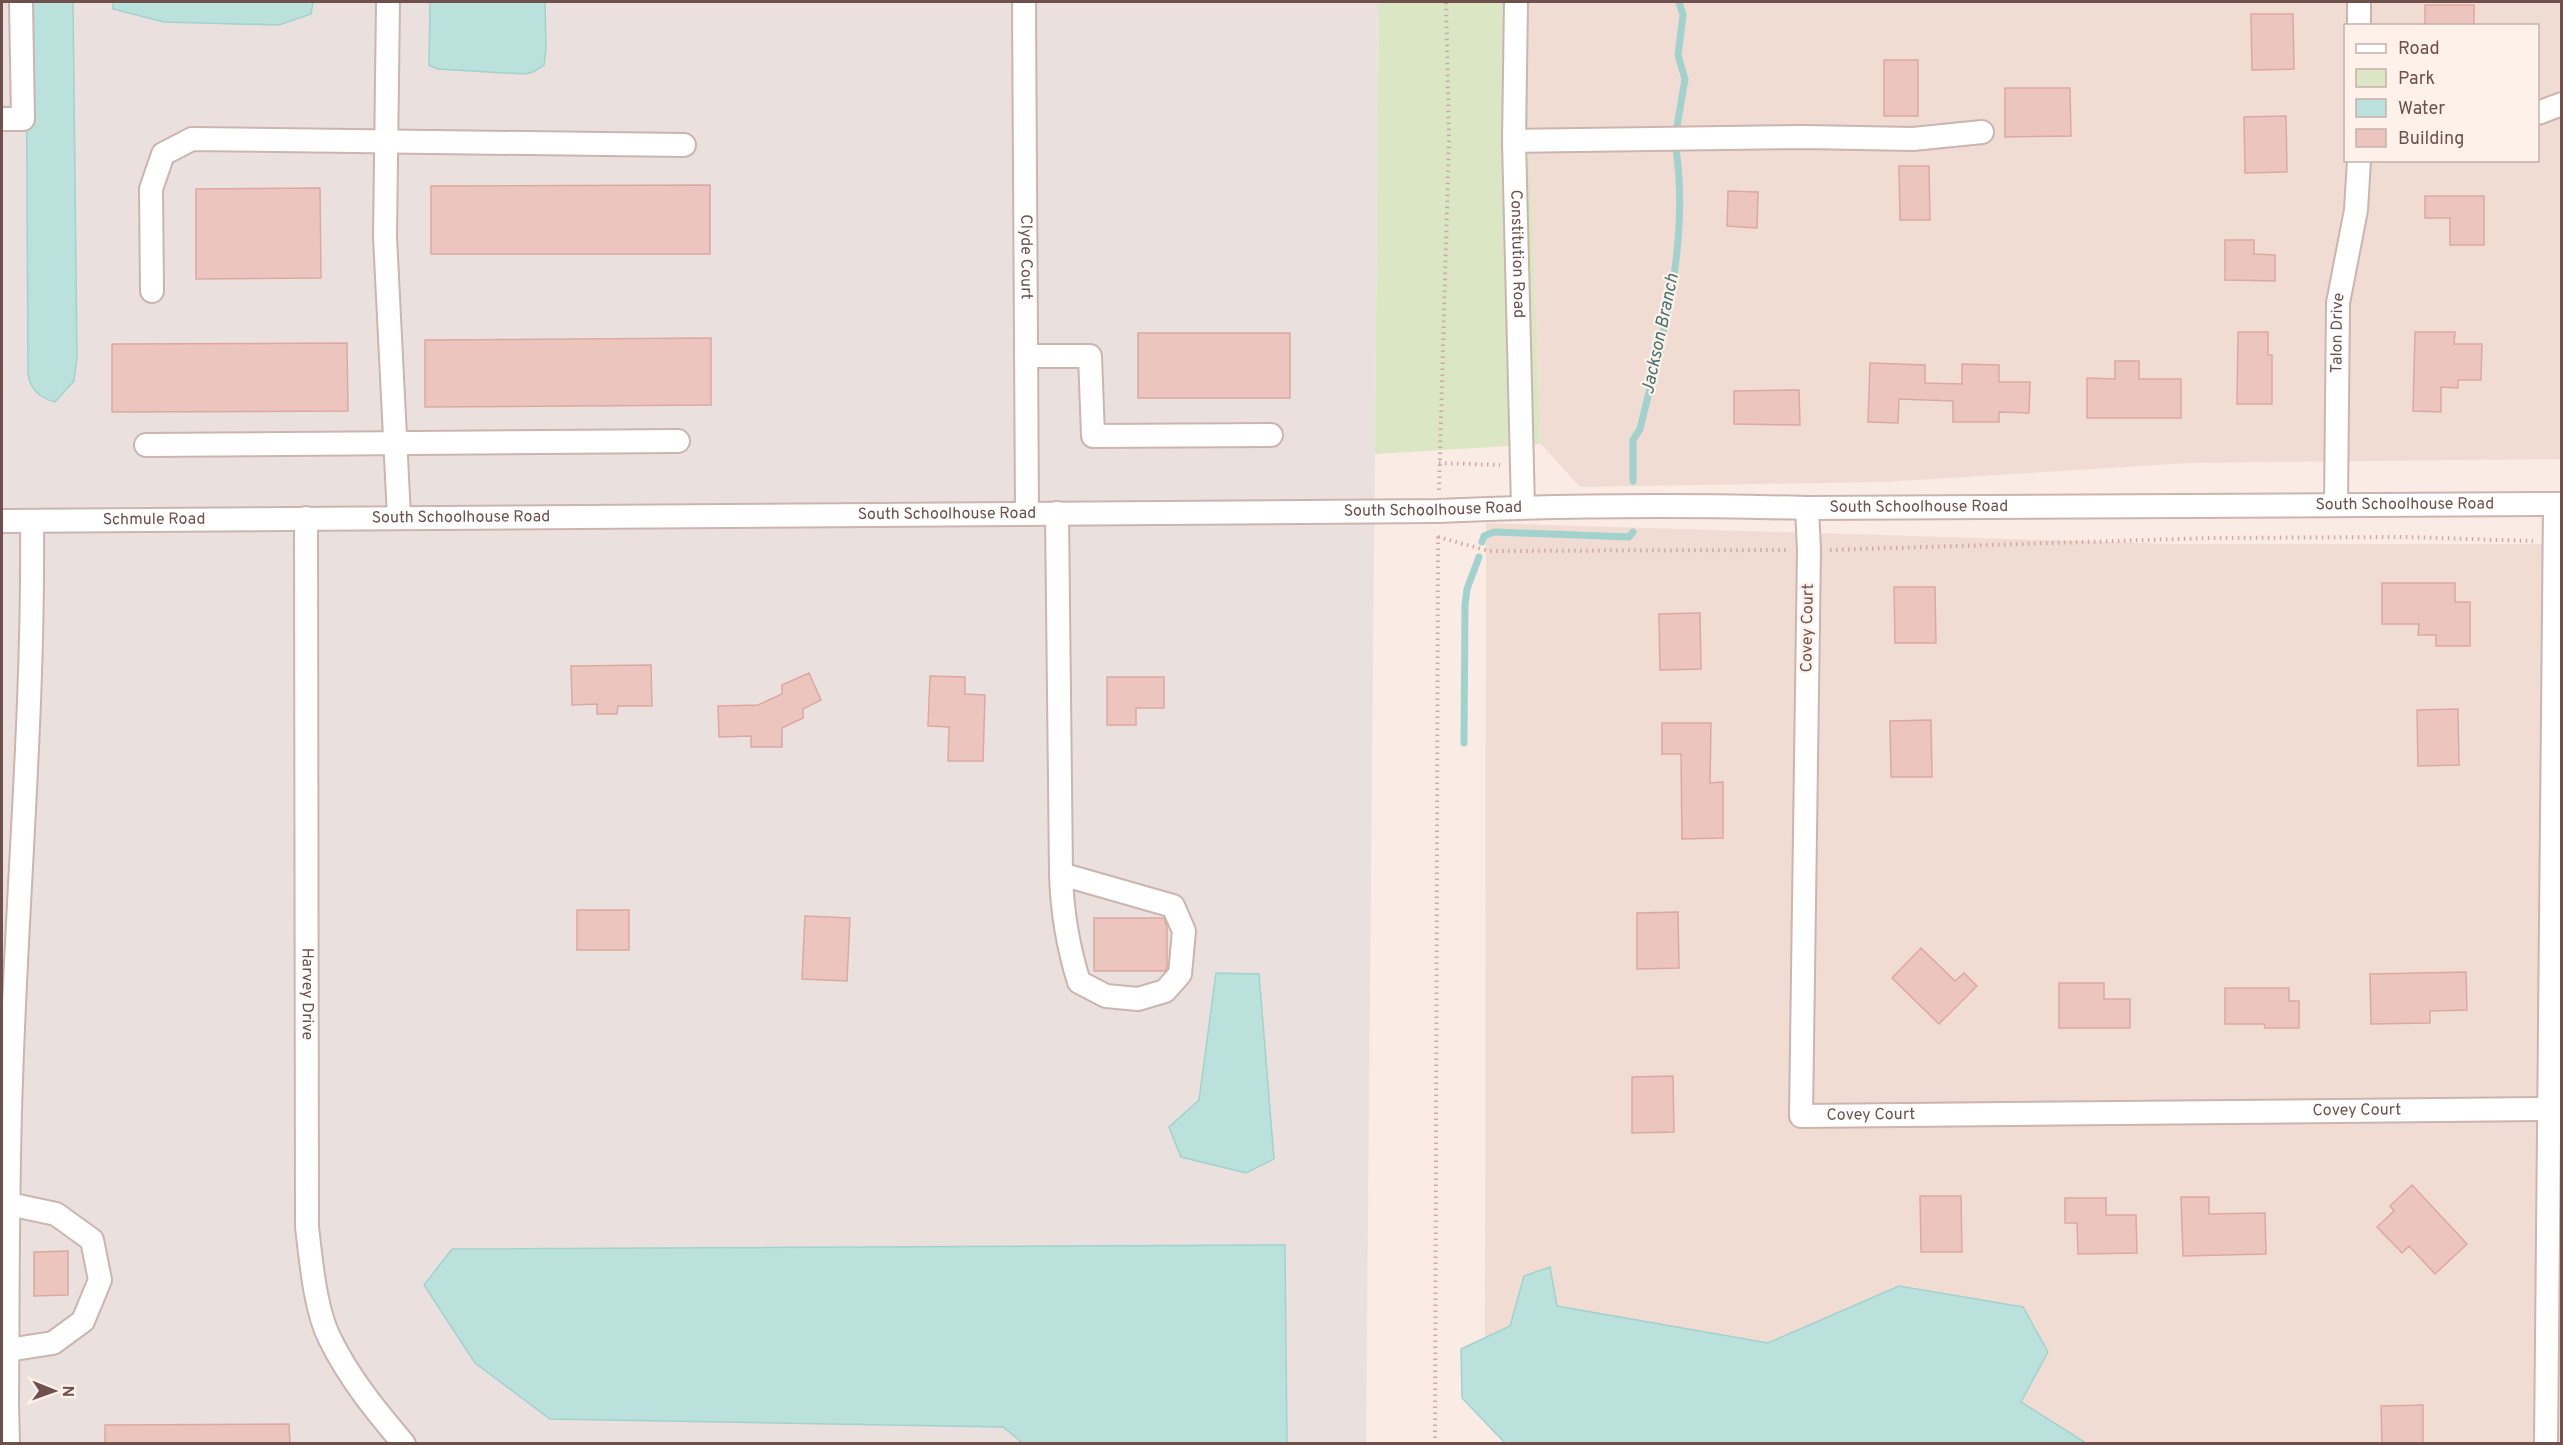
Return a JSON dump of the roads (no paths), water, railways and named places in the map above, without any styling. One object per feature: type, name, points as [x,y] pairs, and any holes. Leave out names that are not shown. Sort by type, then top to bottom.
[{"type":"street","points":[[2,119],[22,119],[21,2]]},
{"type":"street","points":[[388,2],[385,237],[399,517]]},
{"type":"street","name":"Clyde Court","points":[[1024,2],[1027,513]]},
{"type":"street","name":"Constitution Road","points":[[1516,2],[1515,141],[1522,507]]},
{"type":"street","points":[[2359,2],[2359,24]]},
{"type":"street","points":[[2539,113],[2562,104]]},
{"type":"street","points":[[1515,141],[1805,137],[1913,140],[1982,132]]},
{"type":"street","points":[[152,291],[151,189],[163,154],[192,139],[684,146]]},
{"type":"street","name":"Talon Drive","points":[[2336,505],[2338,303],[2356,210],[2359,162]]},
{"type":"street","points":[[1026,356],[1090,356],[1093,436],[1271,435]]},
{"type":"street","points":[[146,446],[678,441]]},
{"type":"street","points":[[2546,1443],[2554,541],[2558,504]]},
{"type":"street","name":"South Schoolhouse Road","points":[[306,518],[1438,511],[1522,507],[1701,505],[1807,508],[2558,504]]},
{"type":"street","name":"Covey Court","points":[[1807,508],[1809,550],[1801,1116],[2549,1109]]},
{"type":"street","points":[[1057,513],[1061,874],[1064,912],[1072,959],[1079,982],[1106,996],[1138,999],[1165,991],[1180,974],[1184,931],[1173,906],[1061,874]]},
{"type":"street","name":"Schmule Road","points":[[2,521],[306,518]]},
{"type":"street","name":"Harvey Drive","points":[[306,518],[307,1227],[313,1280],[329,1337],[364,1397],[404,1443]]},
{"type":"street","points":[[8,1443],[11,1080],[27,777],[33,595],[32,521]]},
{"type":"street","points":[[8,1350],[53,1343],[83,1321],[100,1280],[92,1240],[56,1214],[9,1204]]},
{"type":"water","points":[[26,2],[73,2],[77,358],[74,381],[55,402],[37,392],[28,374]]},
{"type":"water","points":[[113,2],[313,2],[311,14],[279,25],[164,22],[113,9]]},
{"type":"water","points":[[430,2],[545,2],[544,65],[525,74],[437,69],[429,65]]},
{"type":"water","points":[[1216,973],[1259,974],[1274,1159],[1246,1173],[1181,1157],[1169,1127],[1199,1100]]},
{"type":"water","points":[[1285,1245],[1287,1444],[1024,1444],[1003,1427],[550,1419],[475,1363],[424,1285],[452,1249]]},
{"type":"water","points":[[1550,1267],[1557,1306],[1768,1343],[1899,1286],[2023,1307],[2048,1352],[2021,1402],[2086,1443],[1505,1443],[1462,1398],[1461,1349],[1510,1326],[1524,1276]]},
{"type":"waterway","name":"Jackson Branch","points":[[1676,132],[1685,79],[1678,55],[1683,15],[1679,2]]},
{"type":"waterway","name":"Jackson Branch","points":[[1633,481],[1633,440],[1640,429],[1657,360],[1677,256],[1679,185],[1676,149]]},
{"type":"waterway","name":"Jackson Branch","points":[[1482,542],[1484,536],[1494,532],[1629,537],[1633,532]]},
{"type":"waterway","name":"Jackson Branch","points":[[1464,743],[1465,605],[1467,589],[1479,557]]}]
